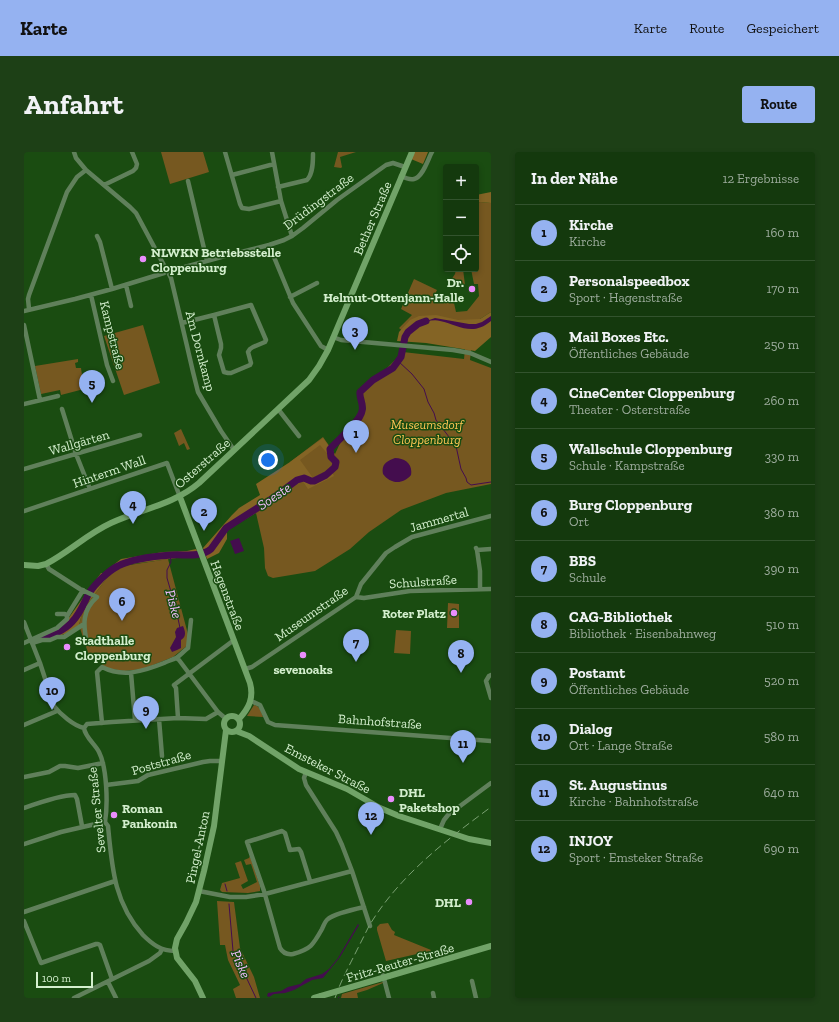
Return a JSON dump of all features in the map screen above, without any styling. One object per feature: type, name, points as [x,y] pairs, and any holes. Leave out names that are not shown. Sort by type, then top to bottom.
[{"type":"street","name":"Am Dornkamp","points":[[74,152],[76,158],[86,170],[136,213],[171,279],[198,392],[220,431],[234,450]]},
{"type":"street","points":[[104,185],[133,171],[136,168],[137,164],[132,152]]},
{"type":"street","points":[[225,152],[242,208],[249,209],[281,201]]},
{"type":"street","points":[[272,152],[281,201],[292,236]]},
{"type":"street","name":"Bether Straße","points":[[333,337],[412,152]]},
{"type":"street","points":[[401,176],[409,179],[418,178],[421,175],[432,152]]},
{"type":"street","points":[[278,187],[310,178],[314,154]]},
{"type":"street","name":"Drüdingstraße","points":[[24,311],[91,295],[167,272],[284,240],[303,228],[337,200],[386,165],[393,163],[405,167]]},
{"type":"street","points":[[232,176],[274,164]]},
{"type":"street","points":[[29,309],[29,295],[67,192],[77,177],[86,170]]},
{"type":"street","points":[[188,181],[207,261]]},
{"type":"street","points":[[97,236],[100,242],[112,289]]},
{"type":"street","points":[[269,245],[290,297],[321,346],[328,350]]},
{"type":"street","points":[[290,297],[317,283]]},
{"type":"street","points":[[126,285],[131,306]]},
{"type":"street","name":"Kampstraße","points":[[91,295],[107,365],[113,381]]},
{"type":"street","points":[[182,323],[252,305],[266,340],[265,342],[250,349],[248,352],[251,363],[250,365],[231,373],[224,372],[219,355],[221,344],[214,315]]},
{"type":"street","points":[[24,325],[40,400]]},
{"type":"street","points":[[333,337],[341,340],[453,350],[470,353],[491,362]]},
{"type":"street","name":"Osterstraße","points":[[24,565],[38,566],[46,564],[106,525],[162,505],[188,493],[311,377],[328,350],[333,337]]},
{"type":"street","points":[[24,404],[58,396]]},
{"type":"street","points":[[62,409],[76,454],[90,489]]},
{"type":"street","points":[[278,409],[299,436]]},
{"type":"street","name":"Wallgärten","points":[[24,469],[140,435]]},
{"type":"street","name":"Hinterm Wall","points":[[24,511],[167,463],[180,497]]},
{"type":"street","name":"Hagenstraße","points":[[180,497],[245,669],[252,694],[249,703]]},
{"type":"street","name":"Jammertal","points":[[395,546],[412,537],[491,516]]},
{"type":"street","name":"Museumstraße","points":[[245,669],[252,667],[356,597],[361,584],[386,553],[395,546]]},
{"type":"street","points":[[480,589],[480,571],[476,549],[491,549]]},
{"type":"street","points":[[46,564],[48,569],[84,591],[97,597],[86,610],[84,624],[87,642]]},
{"type":"street","name":"Schulstraße","points":[[356,597],[364,598],[410,591],[491,589]]},
{"type":"street","points":[[24,643],[42,640],[51,634],[67,619],[67,616],[84,591]]},
{"type":"street","points":[[58,614],[64,614],[67,616]]},
{"type":"street","points":[[102,723],[97,672],[102,667],[114,672],[131,673],[145,670],[176,658],[188,648],[191,620]]},
{"type":"street","points":[[24,622],[40,663],[54,706],[57,711],[74,724],[84,728],[87,724],[135,720],[178,718],[206,719],[218,712]]},
{"type":"street","points":[[32,642],[42,634],[51,634],[58,637],[64,637],[84,624]]},
{"type":"street","points":[[178,718],[176,688],[174,685],[234,640]]},
{"type":"street","points":[[176,658],[218,712],[225,718]]},
{"type":"street","points":[[24,670],[40,663]]},
{"type":"street","points":[[131,673],[135,720]]},
{"type":"street","points":[[491,675],[486,680],[491,698]]},
{"type":"street","points":[[225,718],[223,725],[228,731],[234,732],[249,703]]},
{"type":"street","name":"Bahnhofstraße","points":[[249,703],[260,706],[268,722],[275,725],[491,741]]},
{"type":"street","points":[[24,726],[57,711]]},
{"type":"street","points":[[225,718],[229,716],[238,723]]},
{"type":"street","points":[[159,719],[162,756]]},
{"type":"street","name":"Emsteker Straße","points":[[238,723],[249,736],[292,765],[347,789],[380,808],[399,816],[469,839],[491,843]]},
{"type":"street","name":"Sevelter Straße","points":[[84,728],[85,732],[98,750],[103,763],[106,785],[105,822],[108,826],[115,881],[121,901],[132,921],[147,939],[152,944],[162,949]]},
{"type":"street","name":"Pingel-Anton","points":[[175,951],[177,939],[192,910],[210,845],[214,826],[224,742],[228,731]]},
{"type":"street","name":"Poststraße","points":[[106,785],[138,781],[148,775],[199,763],[222,761]]},
{"type":"street","points":[[24,777],[49,772],[60,766],[78,768],[103,763]]},
{"type":"street","points":[[306,772],[304,778],[306,785],[336,832],[352,871],[370,926]]},
{"type":"street","points":[[440,829],[448,815],[491,783]]},
{"type":"street","points":[[26,807],[65,796],[75,795],[82,826]]},
{"type":"street","points":[[24,844],[82,826],[105,822]]},
{"type":"street","points":[[310,881],[301,852],[299,849],[290,850],[285,833],[282,831],[247,842],[265,894],[280,948],[288,955],[311,947],[328,919],[333,916],[364,907]]},
{"type":"street","points":[[198,891],[230,897],[246,897],[265,894],[352,871]]},
{"type":"street","points":[[24,912],[115,881]]},
{"type":"street","points":[[24,921],[41,963],[98,944],[116,998]]},
{"type":"street","name":"Fritz-Reuter-Straße","points":[[318,997],[491,946]]},
{"type":"street","points":[[74,998],[149,962],[160,953],[162,949],[175,951],[177,958],[192,977],[203,998]]},
{"type":"street","points":[[386,976],[389,998]]},
{"type":"street","points":[[472,981],[476,998]]},
{"type":"green space","points":[[161,152],[203,152],[209,172],[170,184]]},
{"type":"green space","points":[[338,152],[356,152],[340,157],[341,168],[334,167]]},
{"type":"green space","name":"Museumsdorf Cloppenburg","points":[[479,203],[491,203],[491,312],[480,319],[471,350],[470,360],[491,368],[491,484],[446,493],[401,510],[369,532],[350,549],[315,571],[273,578],[268,576],[265,568],[264,548],[256,513],[302,480],[290,462],[323,437],[335,454],[342,439],[355,426],[366,409],[362,393],[403,352],[464,359],[465,349],[406,334],[399,328],[412,315],[401,309],[414,279],[437,290],[437,300],[440,302],[454,303],[456,312],[467,311],[479,296],[478,284],[474,284],[472,272],[479,272]]},
{"type":"green space","points":[[455,272],[463,272],[465,285],[461,285],[451,280]]},
{"type":"green space","points":[[143,325],[160,383],[124,395],[104,336]]},
{"type":"green space","points":[[78,359],[78,362],[75,363],[76,368],[81,368],[84,389],[61,395],[60,390],[41,394],[35,366]]},
{"type":"green space","points":[[181,429],[190,449],[187,450],[184,443],[179,446],[174,433]]},
{"type":"green space","points":[[168,559],[189,638],[188,645],[173,657],[143,669],[124,671],[106,668],[102,665],[98,656],[90,659],[79,625],[83,610],[112,571],[123,566]]},
{"type":"green space","name":"Roter Platz","points":[[448,603],[459,604],[459,628],[447,628]]},
{"type":"green space","points":[[396,630],[411,631],[410,654],[394,653]]},
{"type":"green space","points":[[254,705],[259,708],[263,717],[247,716]]},
{"type":"green space","points":[[250,856],[260,886],[260,891],[248,893],[222,892],[220,890],[222,883],[240,878],[235,863],[241,861],[248,881],[241,885],[243,889],[257,882],[251,864],[246,865],[244,860]]},
{"type":"green space","points":[[217,901],[234,902],[240,948],[254,977],[260,998],[236,998],[233,989],[240,985],[228,960],[225,945],[220,945]]},
{"type":"green space","points":[[388,923],[395,932],[394,935],[431,950],[386,961],[377,927],[380,924]]},
{"type":"green space","points":[[383,982],[357,993],[358,998],[341,998],[342,994]]},
{"type":"shaded area","points":[[414,152],[428,152],[423,164],[411,159]]},
{"type":"shaded area","points":[[491,192],[491,203],[479,203],[479,194]]},
{"type":"shaded area","points":[[491,312],[491,337],[475,351],[426,343],[397,341],[399,332],[410,320],[419,316],[436,315],[458,320],[480,319]]},
{"type":"shaded area","points":[[491,316],[491,321],[484,326],[472,329],[459,327],[437,320],[418,324],[435,318],[476,324]]},
{"type":"shaded area","points":[[323,438],[333,452],[330,457],[320,445],[300,460],[313,478],[330,469],[334,476],[308,489],[302,480],[256,513],[227,530],[227,539],[219,553],[207,559],[203,548],[239,508],[260,495],[256,484]]},
{"type":"shaded area","points":[[395,458],[405,460],[411,468],[411,475],[400,482],[389,480],[383,474],[385,463]]},
{"type":"shaded area","points":[[239,538],[244,551],[235,554],[230,541]]},
{"type":"shaded area","points":[[196,549],[199,555],[132,564],[112,571],[83,610],[79,625],[68,633],[55,637],[53,633],[61,628],[65,623],[101,573],[121,559],[163,552]]},
{"type":"shaded area","points":[[183,626],[185,633],[181,640],[181,648],[172,652],[170,648],[176,637],[175,632],[177,628]]},
{"type":"shaded area","points":[[358,924],[359,925],[340,957],[323,978],[312,980],[294,990],[285,993],[274,994],[269,997],[267,996],[268,993],[281,991],[288,987],[300,984],[306,979],[322,974],[329,969],[338,958]]},
{"type":"waterway","name":"Soeste","points":[[34,641],[54,634],[68,626],[77,616],[89,593],[106,574],[114,568],[130,561],[144,558],[172,555],[197,555],[207,552],[211,549],[226,528],[273,498],[297,480],[304,478],[314,481],[326,475],[335,467],[336,462],[331,457],[330,449],[353,425],[362,411],[360,392],[373,380],[393,368],[401,357],[405,337],[408,332],[418,324],[426,321]]},
{"type":"waterway","points":[[398,361],[412,374],[424,389],[436,420],[456,446],[461,469],[467,482],[471,485],[491,482]]},
{"type":"waterway","name":"Piske","points":[[170,555],[171,562],[167,570],[167,578],[180,628]]},
{"type":"waterway","name":"Piske","points":[[225,884],[227,891]]},
{"type":"waterway","name":"Piske","points":[[229,904],[233,951],[256,998]]},
{"type":"railway","points":[[335,998],[369,926],[394,891],[440,846],[491,807]]},
{"type":"place","name":"NLWKN Betriebsstelle Cloppenburg","points":[[143,259]]},
{"type":"place","name":"Dr. Helmut-Ottenjann-Halle","points":[[472,289]]},
{"type":"place","name":"Mail Boxes Etc.","points":[[355,350]]},
{"type":"place","name":"Wallschule Cloppenburg","points":[[92,403]]},
{"type":"place","name":"Kirche","points":[[356,453]]},
{"type":"place","name":"CineCenter Cloppenburg","points":[[133,524]]},
{"type":"place","name":"Personalspeedbox","points":[[204,531]]},
{"type":"place","name":"Roter Platz","points":[[454,613]]},
{"type":"place","name":"Burg Cloppenburg","points":[[122,621]]},
{"type":"place","name":"Stadthalle Cloppenburg","points":[[67,647]]},
{"type":"place","name":"sevenoaks","points":[[303,655]]},
{"type":"place","name":"BBS","points":[[356,662]]},
{"type":"place","name":"CAG-Bibliothek","points":[[461,673]]},
{"type":"place","name":"Dialog","points":[[52,710]]},
{"type":"place","name":"Postamt","points":[[146,729]]},
{"type":"place","name":"St. Augustinus","points":[[463,763]]},
{"type":"place","name":"DHL Paketshop","points":[[391,799]]},
{"type":"place","name":"Roman Pankonin","points":[[114,815]]},
{"type":"place","name":"INJOY","points":[[371,835]]},
{"type":"place","name":"DHL","points":[[469,902]]}]
